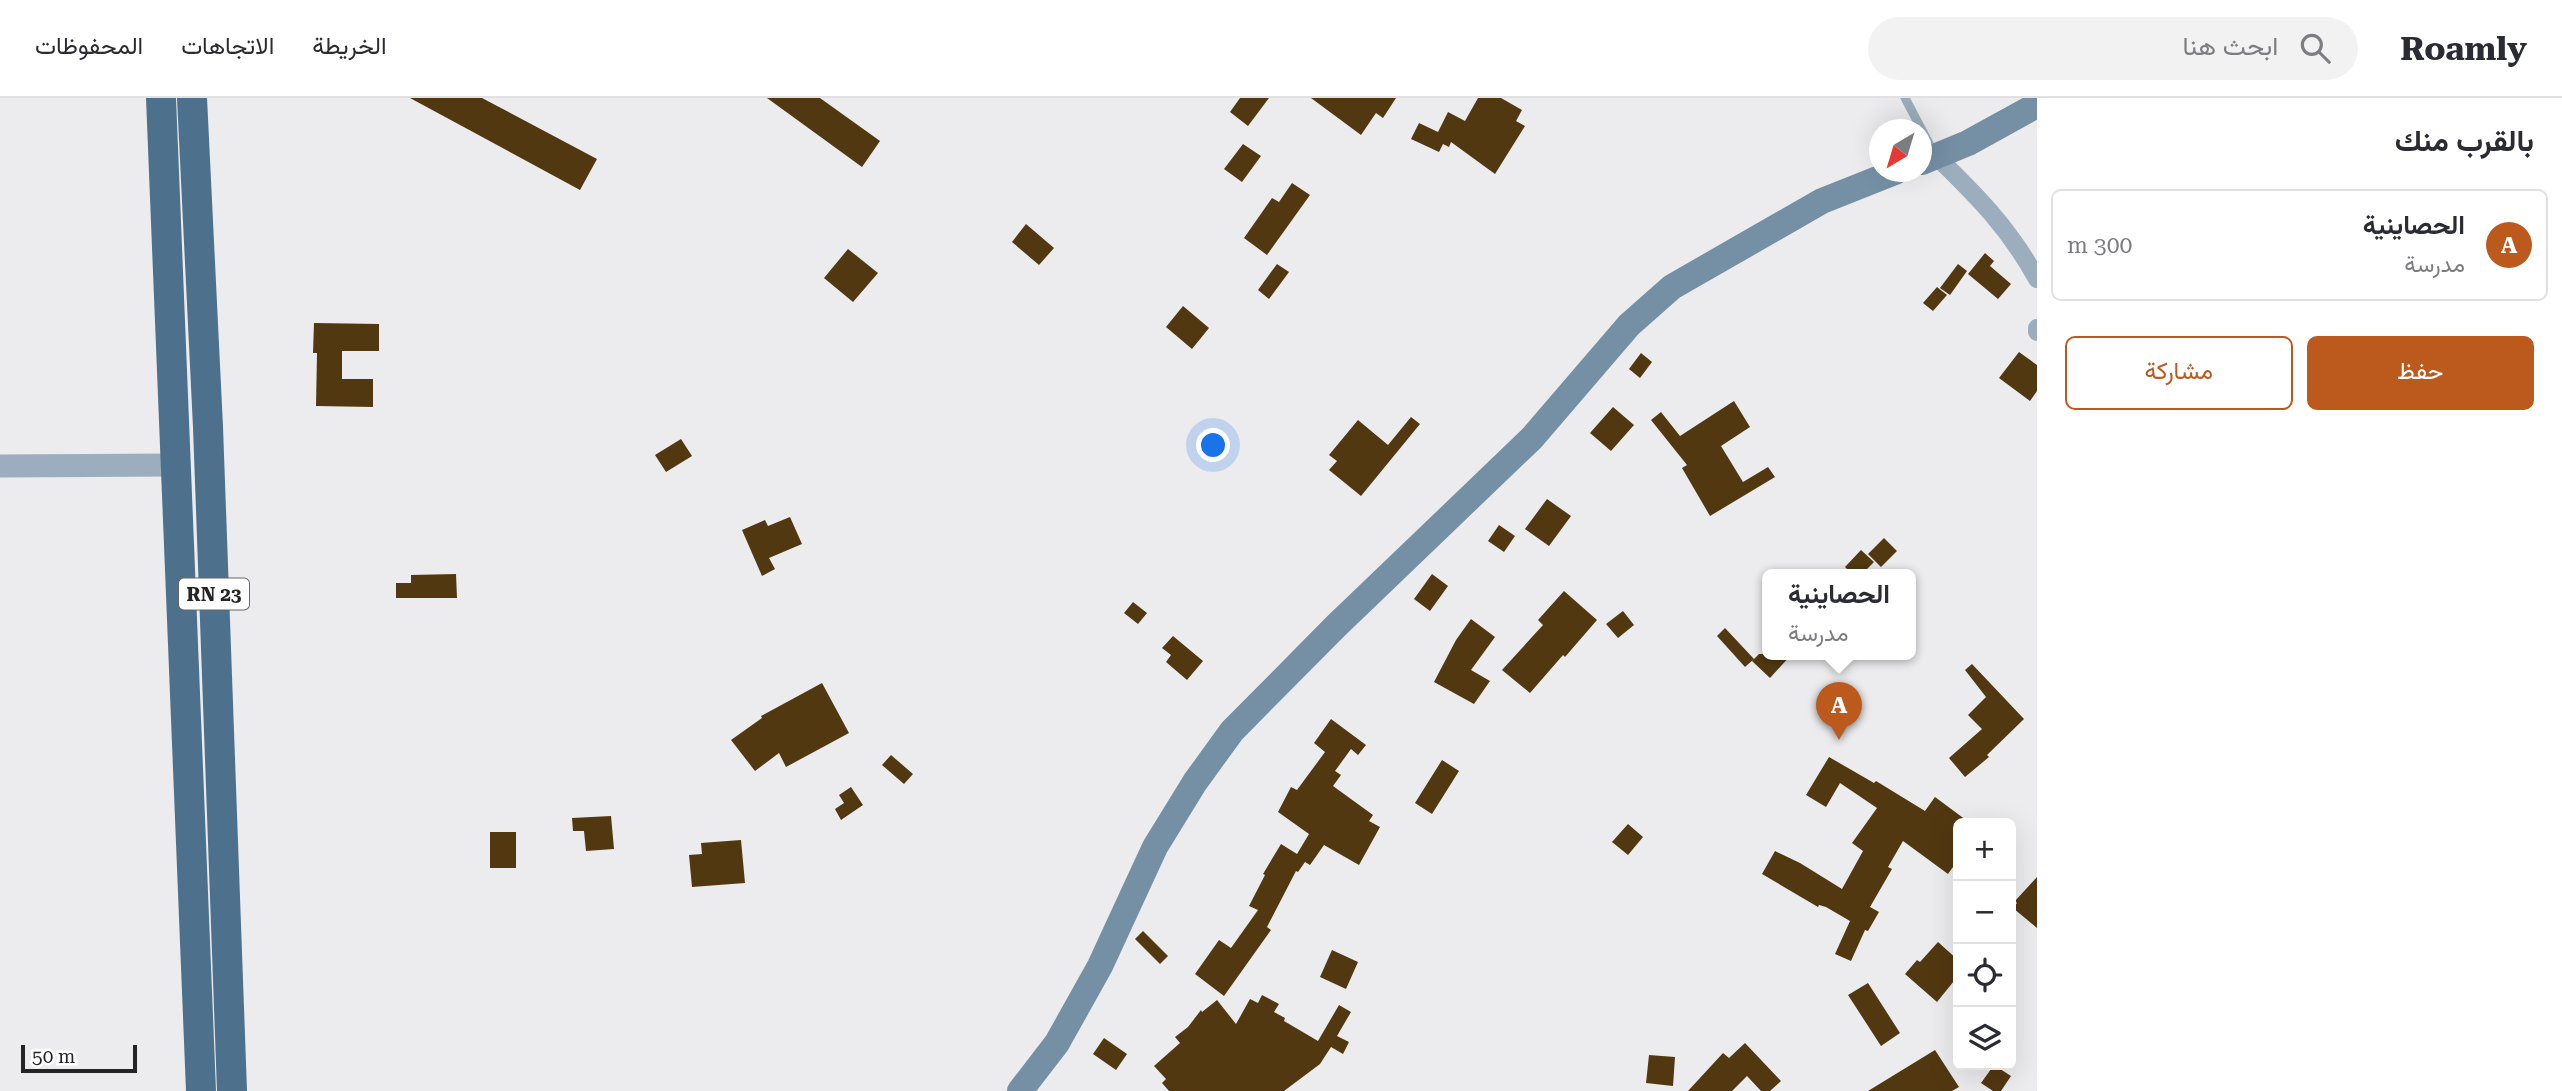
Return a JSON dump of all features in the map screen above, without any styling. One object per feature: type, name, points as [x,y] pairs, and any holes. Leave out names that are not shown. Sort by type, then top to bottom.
[{"type":"highway","name":"RN 23","points":[[161,98],[201,1091]]},
{"type":"highway","name":"RN 23","points":[[192,98],[208,427],[232,1091]]},
{"type":"main road","points":[[1932,158],[2037,105]]},
{"type":"main road","points":[[1020,1091],[1057,1043],[1100,966],[1155,847],[1195,782],[1232,731],[1336,626],[1532,438],[1629,325],[1672,287],[1822,201],[1870,182]]},
{"type":"street","points":[[1932,163],[1997,218],[2025,256],[2037,279]]},
{"type":"street","points":[[0,466],[176,465]]},
{"type":"lane","points":[[1905,98],[1913,119]]},
{"type":"building","points":[[410,98],[482,98],[597,159],[580,190]]},
{"type":"building","points":[[767,98],[820,98],[880,141],[862,167]]},
{"type":"building","points":[[1240,98],[1269,98],[1248,126],[1230,112]]},
{"type":"building","points":[[1311,98],[1396,98],[1383,118],[1376,113],[1361,135]]},
{"type":"building","points":[[1478,98],[1501,98],[1522,110],[1516,121],[1525,126],[1495,174],[1451,142],[1449,147],[1443,144],[1439,152],[1411,139],[1419,123],[1438,132],[1448,112],[1465,121]]},
{"type":"building","points":[[1243,144],[1261,156],[1242,182],[1224,169]]},
{"type":"building","points":[[1292,183],[1310,195],[1267,255],[1244,238],[1272,198],[1279,202]]},
{"type":"building","points":[[1026,224],[1054,248],[1039,265],[1012,242]]},
{"type":"building","points":[[848,249],[878,273],[853,302],[824,278]]},
{"type":"building","points":[[1985,253],[1994,261],[1990,266],[2011,284],[1998,299],[1968,274]]},
{"type":"building","points":[[1277,264],[1289,272],[1269,299],[1258,290]]},
{"type":"building","points":[[1958,264],[1967,271],[1950,295],[1940,288]]},
{"type":"building","points":[[1937,287],[1947,295],[1933,311],[1923,303]]},
{"type":"building","points":[[1183,306],[1209,328],[1192,349],[1166,327]]},
{"type":"building","points":[[314,323],[379,324],[379,351],[342,351],[342,379],[373,379],[373,407],[316,406],[317,353],[313,353]]},
{"type":"building","points":[[2019,352],[2037,365],[2037,391],[2030,401],[1999,378]]},
{"type":"building","points":[[1641,353],[1652,362],[1640,378],[1629,369]]},
{"type":"building","points":[[1734,401],[1750,427],[1721,446],[1743,482],[1768,467],[1775,477],[1710,516],[1682,468],[1687,465],[1651,420],[1661,412],[1680,436]]},
{"type":"building","points":[[1613,407],[1634,425],[1611,451],[1590,433]]},
{"type":"building","points":[[1411,417],[1420,424],[1361,496],[1329,470],[1337,461],[1329,455],[1358,420],[1388,445]]},
{"type":"building","points":[[681,439],[692,456],[666,472],[655,455]]},
{"type":"building","points":[[1547,499],[1571,516],[1549,546],[1525,529]]},
{"type":"building","points":[[790,517],[802,544],[769,558],[775,569],[762,576],[742,530],[765,520],[768,526]]},
{"type":"building","points":[[1499,525],[1515,536],[1504,552],[1488,541]]},
{"type":"building","points":[[1884,538],[1897,551],[1881,567],[1868,554]]},
{"type":"building","points":[[1861,550],[1874,562],[1867,569],[1845,567]]},
{"type":"building","points":[[456,574],[457,598],[396,598],[396,583],[411,583],[411,575]]},
{"type":"building","points":[[1432,574],[1448,586],[1430,611],[1414,599]]},
{"type":"building","points":[[1564,591],[1597,620],[1530,693],[1502,670],[1543,625],[1538,620]]},
{"type":"building","points":[[1133,602],[1147,613],[1138,624],[1124,613]]},
{"type":"building","points":[[1623,611],[1634,625],[1618,638],[1606,624]]},
{"type":"building","points":[[1471,619],[1495,637],[1471,670],[1490,681],[1474,704],[1434,682],[1456,640]]},
{"type":"building","points":[[1725,628],[1754,659],[1745,667],[1717,636]]},
{"type":"building","points":[[1173,636],[1203,661],[1187,680],[1166,662],[1171,655],[1162,648]]},
{"type":"building","points":[[1759,654],[1762,654],[1762,660],[1786,660],[1770,678],[1752,661]]},
{"type":"building","points":[[1972,664],[2024,719],[1987,755],[1989,757],[1965,777],[1949,758],[1982,729],[1968,715],[1986,697],[1965,670]]},
{"type":"building","points":[[822,683],[849,733],[786,767],[779,753],[755,771],[731,740],[762,718],[761,716]]},
{"type":"building","points":[[1331,719],[1366,745],[1358,755],[1351,749],[1335,771],[1341,775],[1333,786],[1373,815],[1369,821],[1380,827],[1359,865],[1324,845],[1310,865],[1305,862],[1298,872],[1296,871],[1267,927],[1271,930],[1224,996],[1195,974],[1219,940],[1231,948],[1258,910],[1249,906],[1265,875],[1263,874],[1281,844],[1297,854],[1309,834],[1278,812],[1291,787],[1297,790],[1325,752],[1314,743]]},
{"type":"building","points":[[891,755],[913,774],[904,784],[882,765]]},
{"type":"building","points":[[1829,757],[1874,783],[1876,781],[1925,811],[1935,797],[1963,818],[1953,818],[1953,867],[1948,874],[1903,841],[1888,867],[1892,869],[1870,907],[1879,912],[1868,931],[1865,930],[1851,961],[1835,954],[1850,921],[1826,907],[1818,907],[1762,874],[1775,851],[1842,889],[1863,851],[1852,843],[1877,808],[1840,783],[1826,807],[1806,795]]},
{"type":"building","points":[[1442,760],[1459,771],[1432,814],[1415,803]]},
{"type":"building","points":[[851,787],[863,805],[841,820],[835,809],[844,803],[839,795]]},
{"type":"building","points":[[611,816],[614,849],[586,851],[584,831],[573,831],[572,818]]},
{"type":"building","points":[[1628,824],[1643,837],[1628,855],[1612,842]]},
{"type":"building","points":[[490,832],[516,832],[516,868],[490,868]]},
{"type":"building","points":[[741,840],[745,883],[692,887],[689,855],[702,854],[701,843]]},
{"type":"building","points":[[2037,877],[2037,928],[2016,910],[2016,900]]},
{"type":"building","points":[[1143,931],[1168,956],[1160,964],[1135,939]]},
{"type":"building","points":[[1938,942],[1953,956],[1953,982],[1937,1002],[1905,974],[1917,960],[1920,962]]},
{"type":"building","points":[[1332,950],[1358,962],[1346,989],[1320,977]]},
{"type":"building","points":[[1868,983],[1900,1033],[1881,1046],[1848,995]]},
{"type":"building","points":[[1262,995],[1279,1004],[1274,1012],[1285,1018],[1284,1021],[1318,1041],[1339,1005],[1351,1012],[1337,1036],[1349,1042],[1343,1054],[1331,1047],[1320,1064],[1284,1091],[1169,1091],[1162,1083],[1166,1079],[1154,1066],[1180,1043],[1175,1037],[1188,1027],[1201,1010],[1202,1012],[1217,1000],[1236,1024],[1250,999],[1258,1003]]},
{"type":"building","points":[[1104,1038],[1127,1054],[1116,1070],[1093,1054]]},
{"type":"building","points":[[1745,1043],[1781,1081],[1770,1091],[1761,1091],[1747,1076],[1732,1091],[1688,1091],[1723,1053],[1729,1058]]},
{"type":"building","points":[[1935,1050],[1959,1087],[1952,1091],[1868,1091]]},
{"type":"building","points":[[1649,1055],[1675,1057],[1673,1086],[1646,1083]]},
{"type":"building","points":[[1990,1070],[2002,1070],[2011,1076],[2001,1091],[1993,1091],[1981,1083]]},
{"type":"place","name":"الحصاينية","points":[[1839,740]]}]
